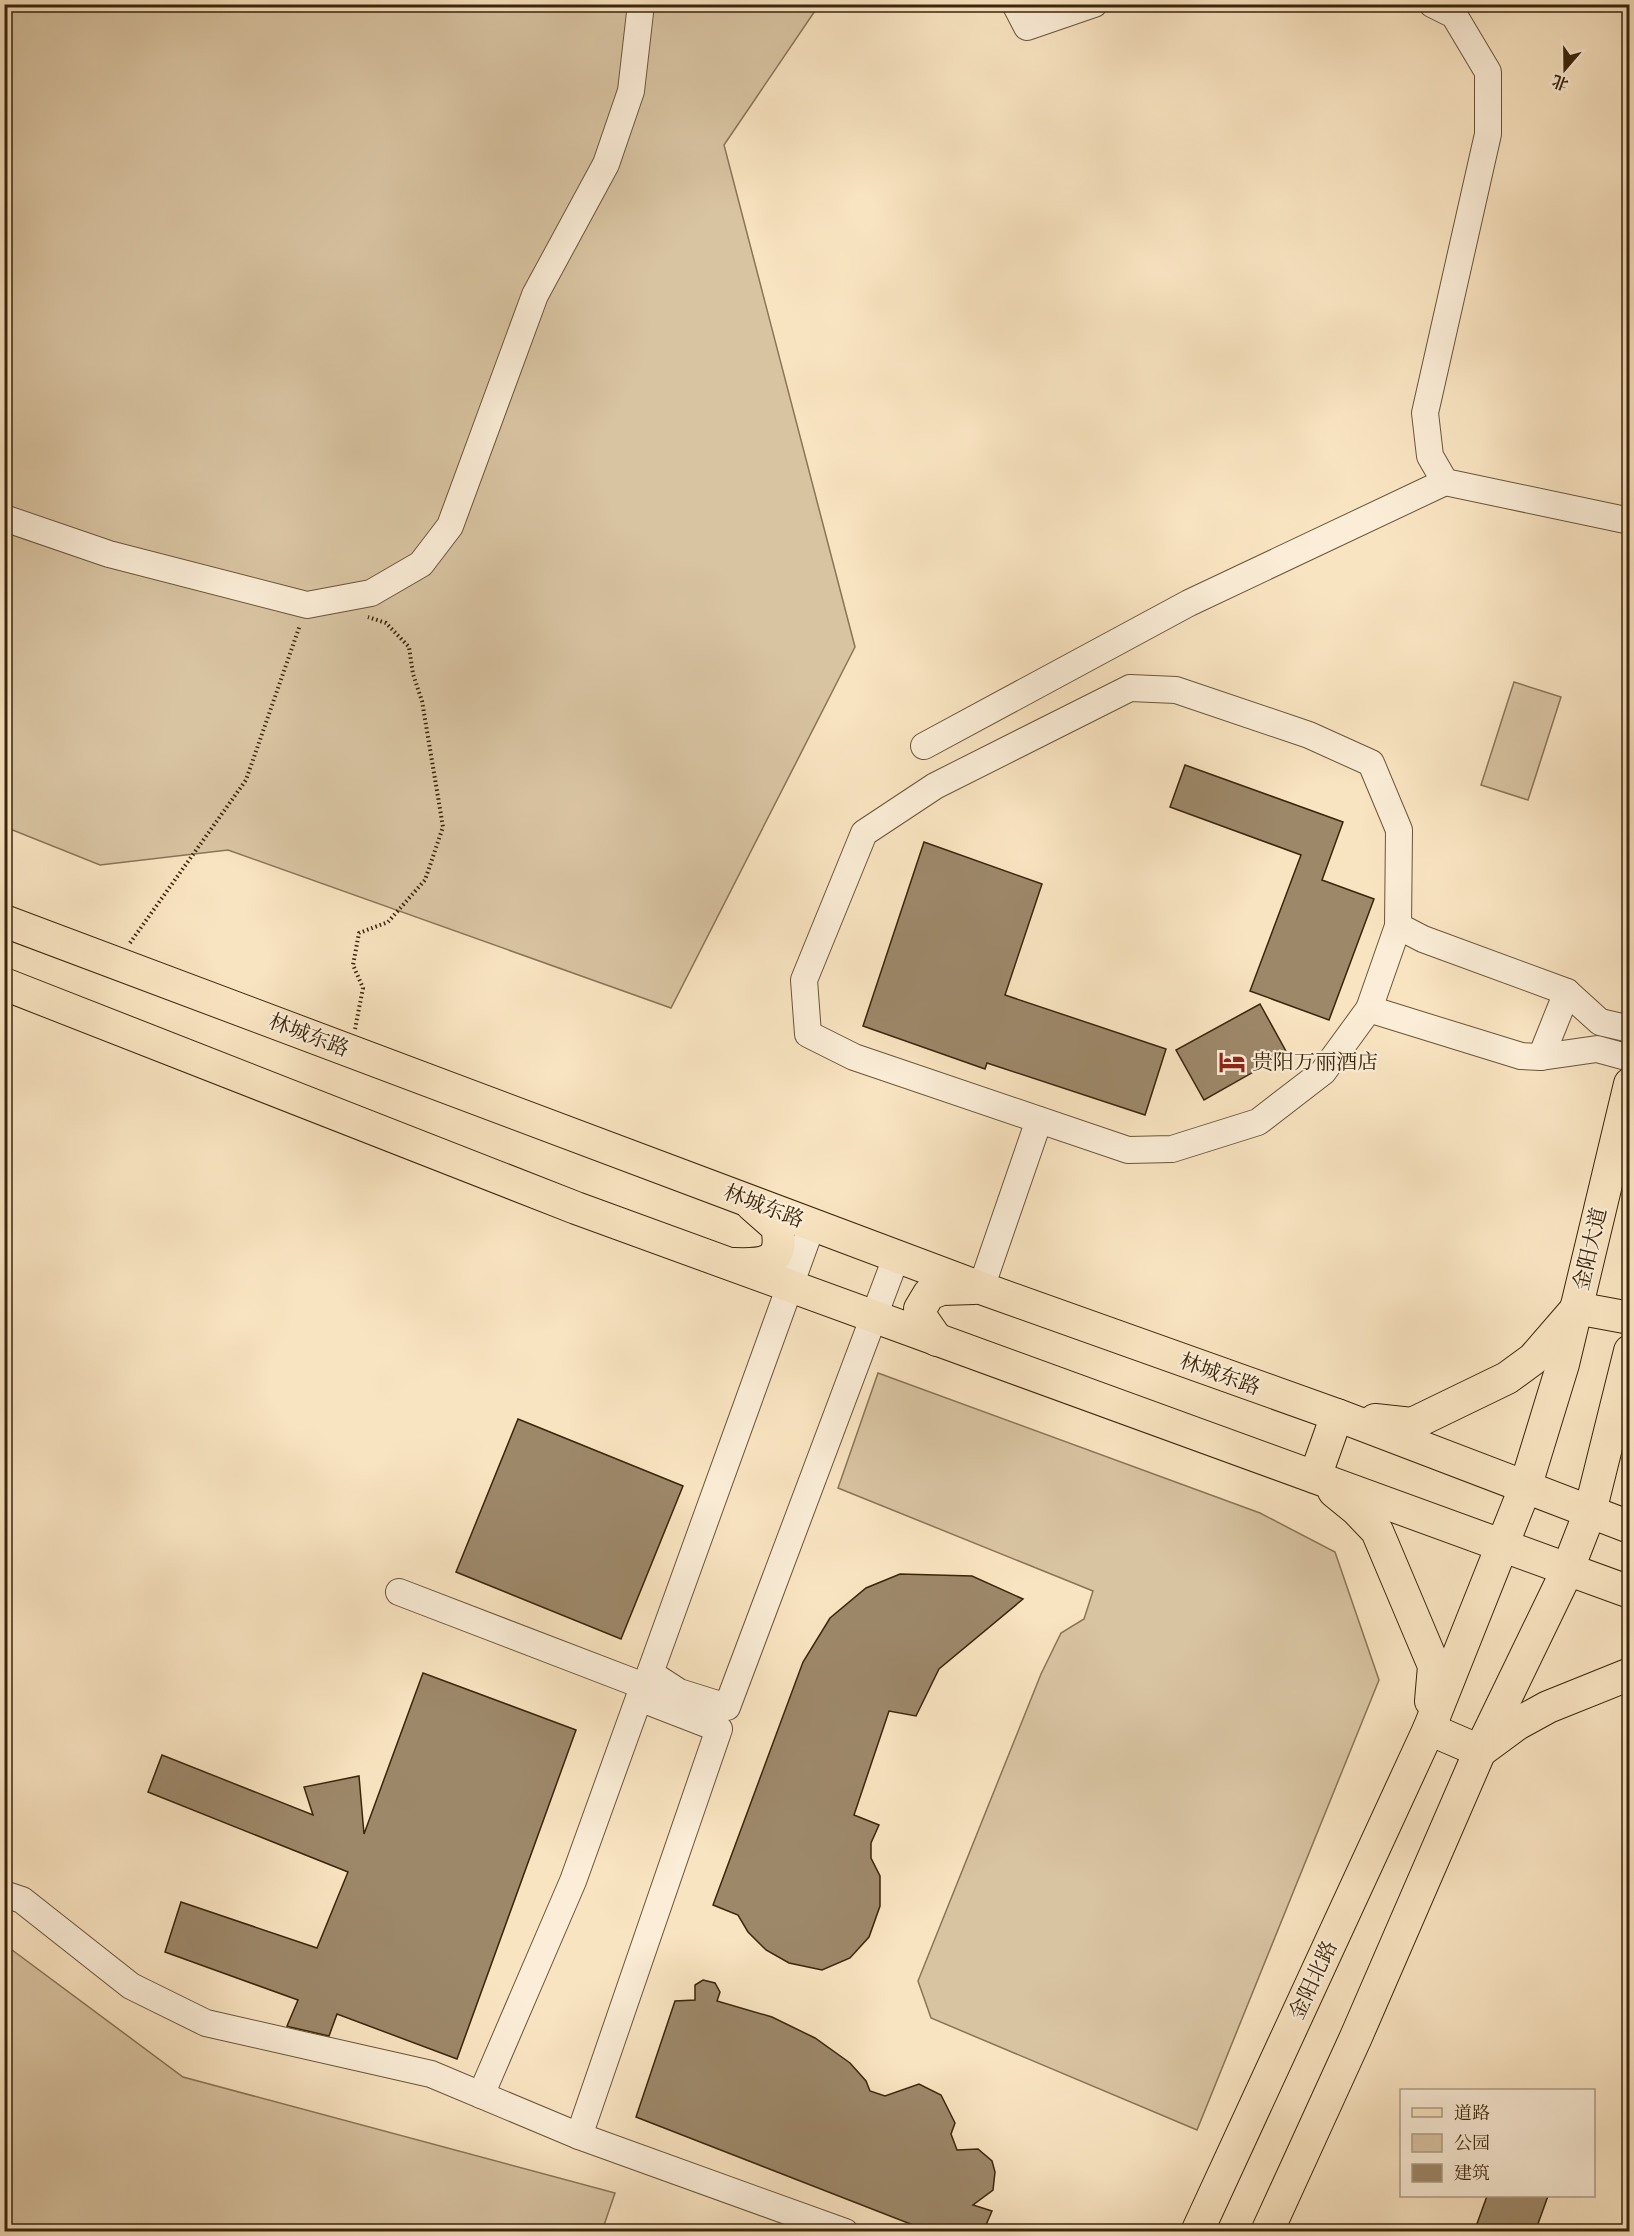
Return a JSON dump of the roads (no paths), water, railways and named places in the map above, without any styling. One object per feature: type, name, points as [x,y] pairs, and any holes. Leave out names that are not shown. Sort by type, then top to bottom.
[{"type":"main road","name":"林城东路","points":[[4,921],[981,1288],[1336,1415],[1629,1527]]},
{"type":"main road","points":[[4,984],[576,1208],[1629,1592]]},
{"type":"main road","name":"金阳大道","points":[[1501,1545],[1525,1488],[1563,1364],[1629,1084]]},
{"type":"main road","points":[[730,1264],[762,1265],[770,1260],[778,1249],[777,1227],[746,1200]]},
{"type":"main road","points":[[937,1340],[921,1317],[920,1310],[928,1294],[942,1288],[981,1288]]},
{"type":"main road","points":[[1316,1477],[1336,1415],[1412,1424],[1507,1378],[1533,1359],[1576,1308],[1629,1318]]},
{"type":"main road","points":[[1267,2232],[1356,2037],[1480,1751],[1567,1570],[1590,1512],[1629,1351]]},
{"type":"main road","points":[[1316,1477],[1356,1509],[1377,1531],[1434,1666],[1429,1729],[1480,1751]]},
{"type":"main road","name":"金阳北路","points":[[1197,2232],[1429,1729],[1501,1545]]},
{"type":"main road","points":[[1480,1751],[1517,1724],[1548,1707],[1629,1674]]},
{"type":"street","points":[[4,518],[109,554],[307,605],[371,593],[421,564],[450,526],[535,295],[606,164],[631,91],[641,4]]},
{"type":"street","points":[[1015,4],[1027,27],[1094,4]]},
{"type":"street","points":[[1432,4],[1454,15],[1488,72],[1488,134],[1425,413],[1430,456],[1445,482]]},
{"type":"street","points":[[924,746],[1189,603],[1445,482],[1629,521]]},
{"type":"street","points":[[1130,688],[1176,690],[1309,735],[1371,764],[1399,830],[1398,926],[1369,1009],[1323,1072],[1258,1122],[1172,1149],[1128,1150],[854,1057],[808,1034],[804,980],[864,833],[936,786],[1130,688]]},
{"type":"street","points":[[1398,926],[1423,939],[1567,992],[1600,1022],[1629,1029]]},
{"type":"street","points":[[1541,1057],[1567,992]]},
{"type":"street","points":[[1369,1009],[1521,1056],[1541,1057],[1597,1049],[1629,1058]]},
{"type":"street","points":[[981,1288],[1039,1120]]},
{"type":"street","points":[[481,2095],[573,1881],[812,1225]]},
{"type":"street","points":[[579,2136],[723,1718],[876,1318],[897,1256]]},
{"type":"street","points":[[399,1592],[644,1686],[679,1692],[723,1718]]},
{"type":"street","points":[[4,1894],[22,1900],[131,1986],[206,2023],[431,2074],[579,2136],[845,2232]]},
{"type":"place","name":"贵阳万丽酒店","points":[[1232,1062]]}]
